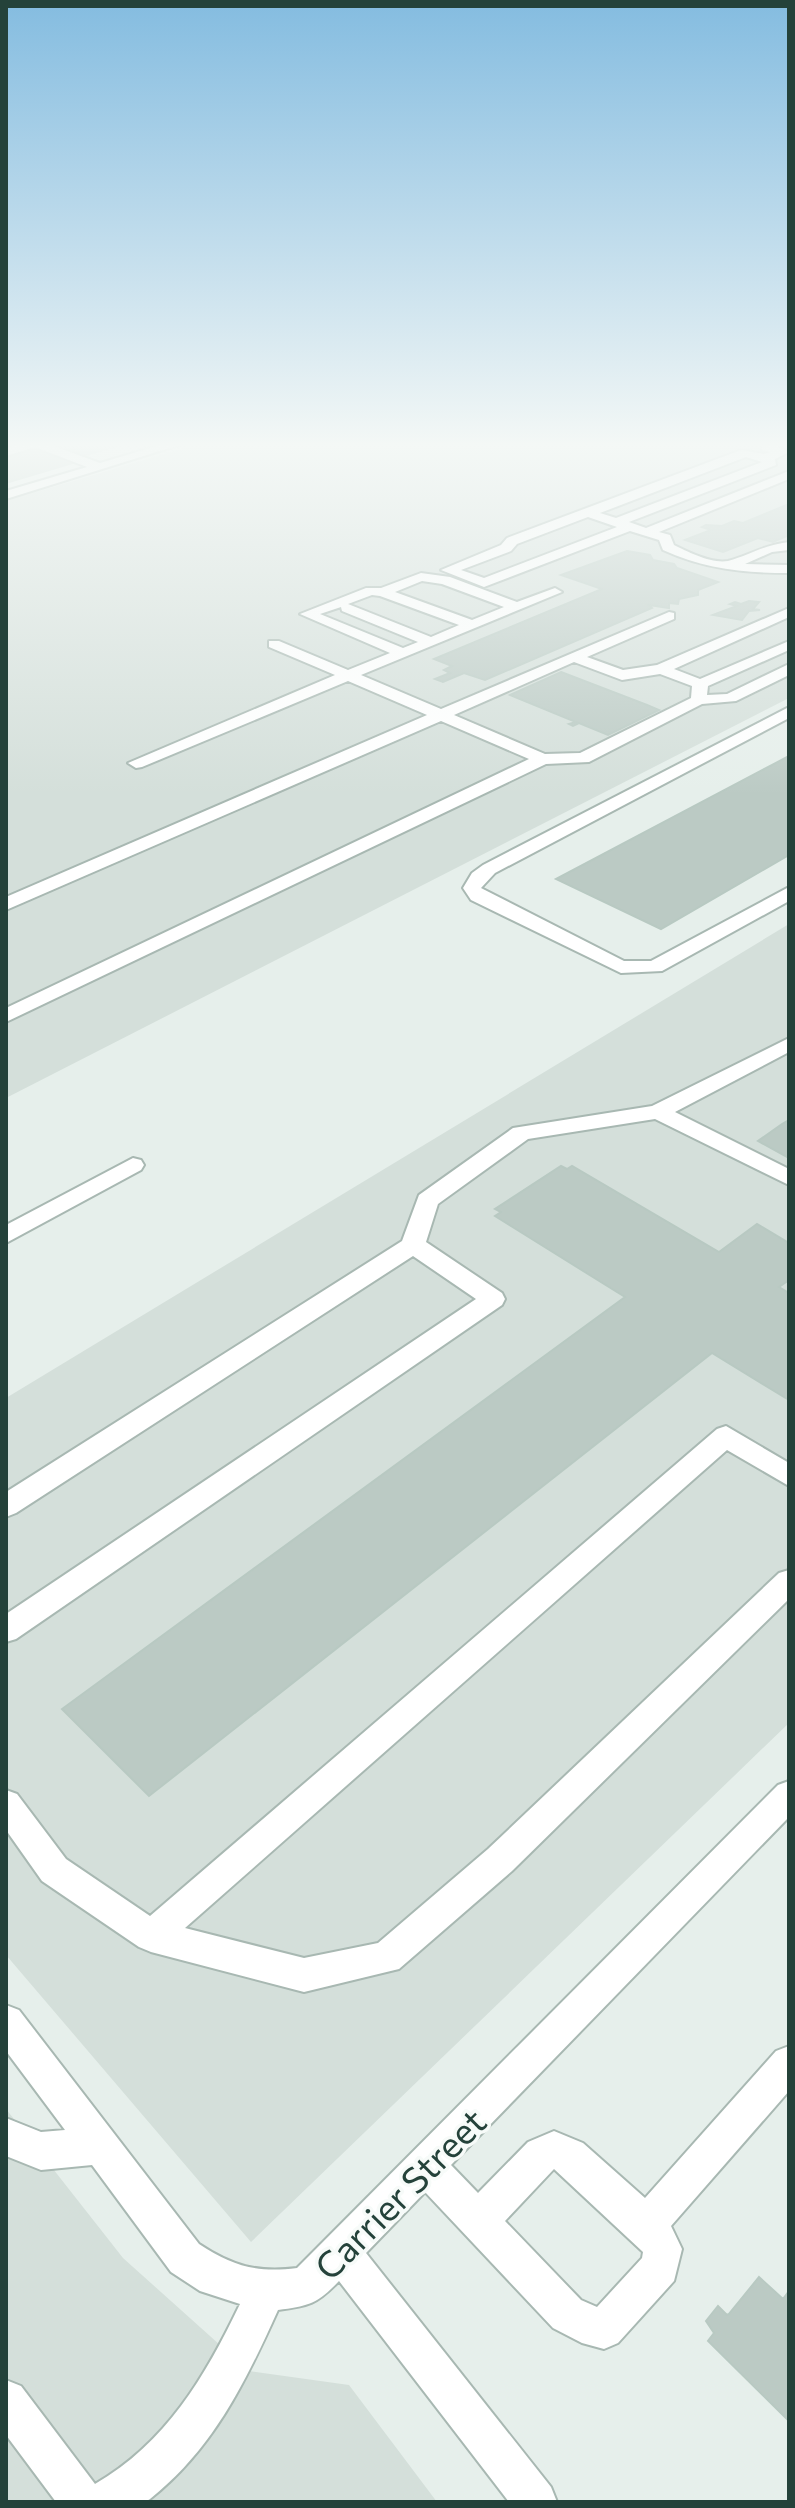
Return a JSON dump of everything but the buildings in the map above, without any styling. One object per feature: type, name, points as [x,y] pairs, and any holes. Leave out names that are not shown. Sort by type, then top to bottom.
[{"type":"street","points":[[472,561],[448,570],[484,583],[541,561]]},
{"type":"street","points":[[705,561],[789,585]]},
{"type":"street","points":[[725,568],[740,561]]},
{"type":"street","points":[[725,568],[789,569]]},
{"type":"street","points":[[382,592],[421,577],[445,580],[517,607]]},
{"type":"street","points":[[403,653],[307,614],[371,591],[382,592],[472,625]]},
{"type":"street","points":[[136,763],[555,592]]},
{"type":"street","points":[[347,608],[431,642]]},
{"type":"street","points":[[574,657],[622,675],[661,669],[789,612]]},
{"type":"street","points":[[6,904],[669,616]]},
{"type":"street","points":[[274,644],[543,759]]},
{"type":"street","points":[[6,1016],[543,759],[583,758],[789,645]]},
{"type":"street","points":[[661,669],[700,692],[730,698],[789,669]]},
{"type":"street","points":[[789,712],[489,869],[478,877],[472,888],[478,896],[621,967],[635,968],[655,967],[789,893]]},
{"type":"street","points":[[6,1506],[413,1245],[427,1200],[521,1133],[658,1112],[789,1044]]},
{"type":"street","points":[[658,1112],[789,1178]]},
{"type":"street","points":[[6,1235],[133,1165]]},
{"type":"street","points":[[6,1630],[493,1299],[413,1245]]},
{"type":"street","points":[[151,1936],[726,1436],[789,1476]]},
{"type":"street","points":[[6,1804],[54,1870],[151,1936],[304,1975],[387,1957],[500,1860],[789,1581]]},
{"type":"street","name":"Carrier Street","points":[[6,2022],[185,2258],[214,2277],[266,2292],[306,2287],[789,1795]]},
{"type":"street","points":[[646,2226],[789,2064]]},
{"type":"street","points":[[6,2137],[41,2151],[100,2146]]},
{"type":"street","points":[[426,2166],[478,2221],[567,2314],[582,2323],[604,2329],[660,2267],[663,2249],[646,2226],[570,2156],[554,2150],[541,2155],[478,2221]]},
{"type":"street","points":[[341,2252],[536,2502]]},
{"type":"street","points":[[104,2502],[177,2451],[227,2377],[266,2292]]},
{"type":"street","points":[[6,2401],[82,2502]]},
{"type":"shaded area","points":[[6,561],[789,561],[789,698],[6,1098]]},
{"type":"shaded area","points":[[789,924],[789,1723],[251,2242],[6,1955],[6,1398]]},
{"type":"shaded area","points":[[6,2109],[123,2258],[249,2371],[349,2385],[437,2502],[6,2502]]}]
